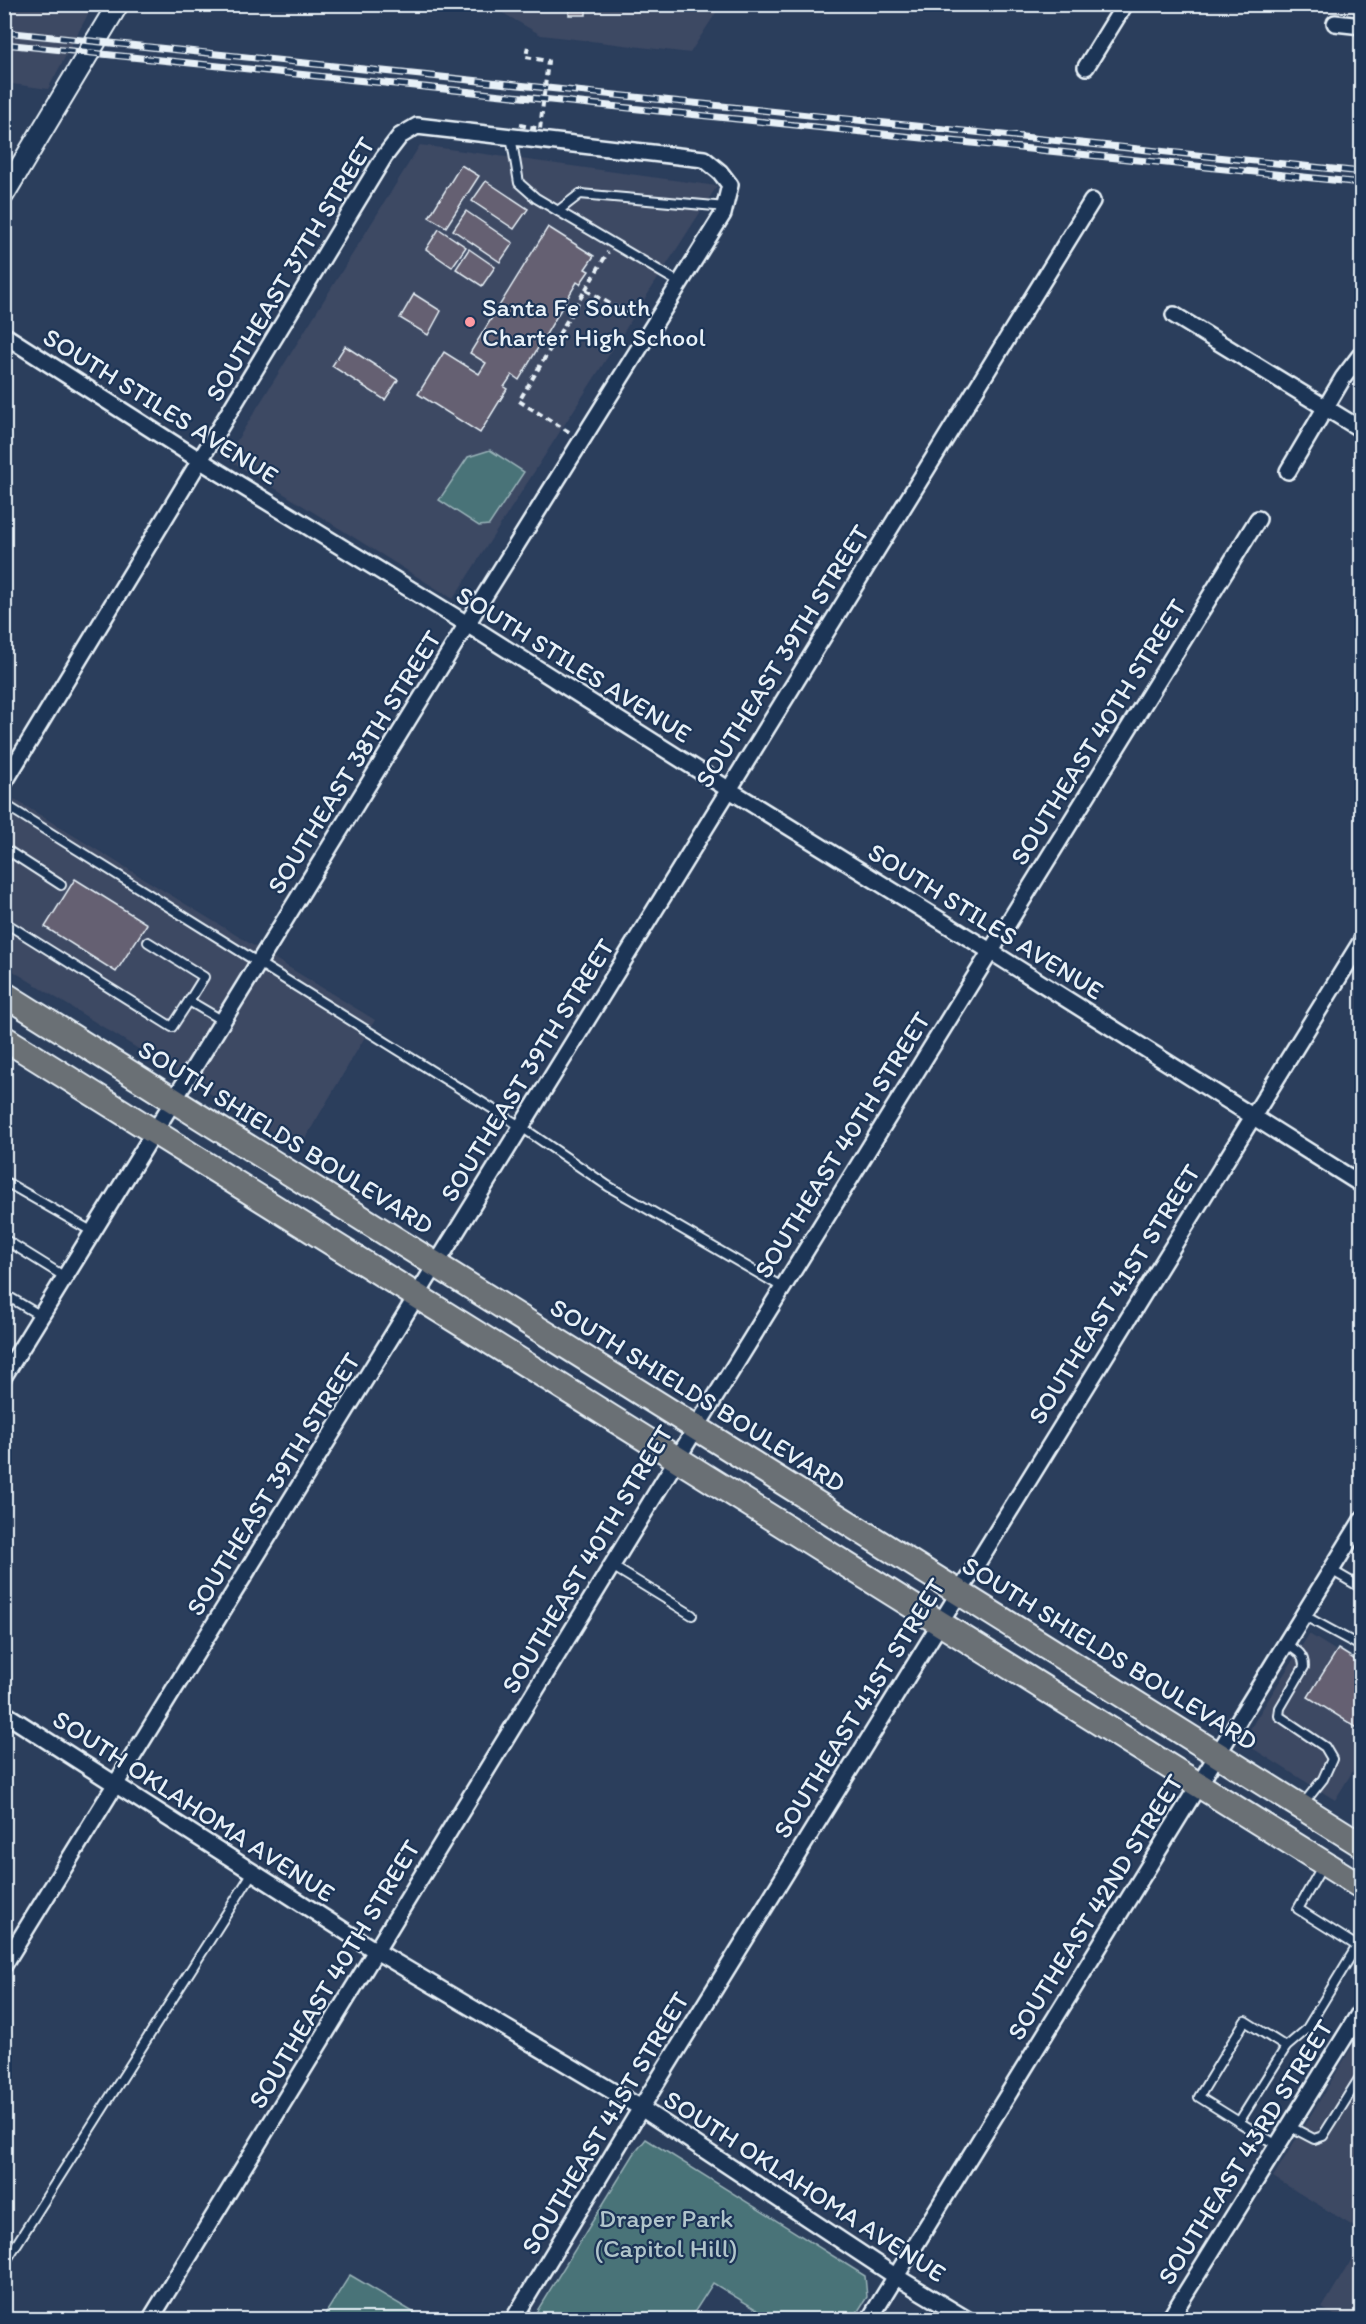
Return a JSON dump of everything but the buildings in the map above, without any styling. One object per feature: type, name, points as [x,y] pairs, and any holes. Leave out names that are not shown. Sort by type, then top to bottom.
[{"type":"main road","name":"SOUTH SHIELDS BOULEVARD","points":[[4,994],[1362,1845]]},
{"type":"main road","points":[[4,1038],[1362,1887]]},
{"type":"street","points":[[4,194],[118,4]]},
{"type":"street","points":[[1086,67],[1125,4]]},
{"type":"street","points":[[1335,23],[1362,26]]},
{"type":"street","name":"SOUTHEAST 37TH STREET","points":[[4,783],[384,157],[400,136],[417,126],[516,132]]},
{"type":"street","points":[[516,132],[704,159],[720,172],[730,185],[726,207]]},
{"type":"street","name":"SOUTHEAST 39TH STREET","points":[[4,1965],[1092,201]]},
{"type":"street","name":"SOUTHEAST 38TH STREET","points":[[4,1376],[726,207]]},
{"type":"street","points":[[1174,315],[1362,430]]},
{"type":"street","name":"SOUTH STILES AVENUE","points":[[4,335],[201,461],[467,624],[1362,1185]]},
{"type":"street","points":[[1288,471],[1343,378],[1362,353]]},
{"type":"street","name":"SOUTHEAST 40TH STREET","points":[[150,2319],[782,1287],[1258,519]]},
{"type":"street","name":"SOUTHEAST 41ST STREET","points":[[513,2319],[1251,1116],[1362,940]]},
{"type":"street","name":"SOUTHEAST 42ND STREET","points":[[869,2319],[1362,1520]]},
{"type":"street","name":"SOUTH OKLAHOMA AVENUE","points":[[4,1713],[376,1951],[641,2108],[895,2276],[968,2319]]},
{"type":"street","name":"SOUTHEAST 43RD STREET","points":[[1169,2319],[1362,2009]]},
{"type":"lane","points":[[516,132],[519,183],[536,198],[680,283]]},
{"type":"lane","points":[[558,211],[580,194],[726,207]]},
{"type":"lane","points":[[4,804],[520,1126],[608,1186],[782,1287]]},
{"type":"lane","points":[[4,861],[10,852],[61,885]]},
{"type":"lane","points":[[4,922],[172,1027],[204,977],[148,942]]},
{"type":"lane","points":[[189,1000],[223,1021]]},
{"type":"lane","points":[[4,1181],[93,1232]]},
{"type":"lane","points":[[4,1239],[65,1277]]},
{"type":"lane","points":[[4,1294],[41,1316]]},
{"type":"lane","points":[[612,1566],[692,1615]]},
{"type":"lane","points":[[1331,1570],[1362,1588]]},
{"type":"lane","points":[[1303,1615],[1362,1647]]},
{"type":"lane","points":[[1285,1644],[1300,1653],[1304,1660],[1304,1667],[1280,1708],[1278,1716],[1325,1747],[1332,1759],[1323,1779],[1301,1807]]},
{"type":"lane","points":[[1239,2122],[1286,2047],[1306,2030],[1357,1946],[1298,1909],[1324,1864]]},
{"type":"lane","points":[[4,2264],[253,1872]]},
{"type":"lane","points":[[1277,2145],[1199,2097],[1245,2021],[1286,2047]]},
{"type":"lane","points":[[1289,2126],[1314,2139],[1323,2136],[1362,2074]]},
{"type":"path","points":[[516,132],[540,129],[548,61],[526,57],[528,46]]},
{"type":"path","points":[[569,432],[519,401],[609,252]]},
{"type":"path","points":[[586,291],[629,315]]},
{"type":"shaded area","points":[[5,4],[93,5],[48,89],[5,83]]},
{"type":"shaded area","points":[[489,5],[721,5],[690,53],[541,35]]},
{"type":"shaded area","name":"Santa Fe South Charter High School","points":[[420,145],[717,186],[453,599],[226,458]]},
{"type":"shaded area","points":[[4,793],[375,1020],[299,1149],[5,966]]},
{"type":"shaded area","points":[[1309,1634],[1361,1666],[1361,1758],[1335,1800],[1252,1748],[1250,1729]]},
{"type":"shaded area","points":[[1361,2032],[1361,2231],[1273,2177]]},
{"type":"shaded area","points":[[1361,2244],[1361,2319],[1341,2319],[1322,2308]]},
{"type":"green space","points":[[490,450],[524,472],[489,525],[479,526],[439,500],[468,457]]},
{"type":"green space","name":"Draper Park (Capitol Hill)","points":[[646,2139],[865,2276],[867,2297],[853,2319],[772,2319],[713,2283],[690,2319],[532,2319],[634,2154]]},
{"type":"green space","points":[[350,2275],[425,2319],[322,2319]]},
{"type":"railway","points":[[4,32],[1362,172]]},
{"type":"railway","points":[[4,44],[1362,183]]},
{"type":"place","name":"Santa Fe South Charter High School","points":[[470,322]]}]
